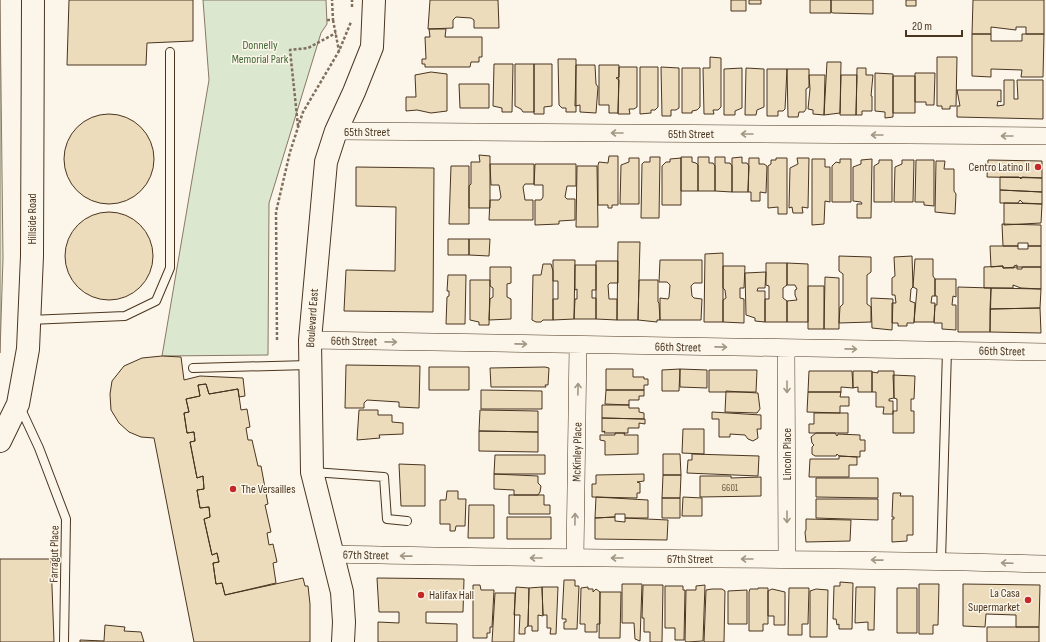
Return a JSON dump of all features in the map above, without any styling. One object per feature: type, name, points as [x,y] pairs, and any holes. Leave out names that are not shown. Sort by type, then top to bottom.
[{"type":"main road","name":"Hillside Road","points":[[1,441],[18,404],[28,349],[28,320],[32,256],[34,0]]},
{"type":"main road","name":"Boulevard East","points":[[343,642],[344,622],[342,592],[334,554],[312,472],[309,365],[310,340],[326,162],[336,132],[372,47],[374,0]]},
{"type":"street","name":"65th Street","points":[[336,132],[1046,136]]},
{"type":"street","name":"66th Street","points":[[310,340],[1046,352]]},
{"type":"street","name":"McKinley Place","points":[[575,558],[578,345]]},
{"type":"street","name":"Lincoln Place","points":[[786,348],[787,559]]},
{"type":"street","name":"67th Street","points":[[334,554],[575,558],[941,561],[1046,564]]},
{"type":"lane","points":[[28,320],[125,316],[156,301],[170,268],[170,52]]},
{"type":"lane","points":[[941,561],[947,350]]},
{"type":"lane","points":[[193,368],[309,365]]},
{"type":"lane","name":"Farragut Place","points":[[18,404],[39,448],[66,519],[64,642]]},
{"type":"lane","points":[[312,472],[384,477],[387,519],[407,521]]},
{"type":"path","points":[[332,0],[333,20],[339,52]]},
{"type":"path","points":[[352,0],[352,8]]},
{"type":"path","points":[[277,340],[276,212],[290,152],[303,112],[339,52],[351,24],[352,16]]},
{"type":"path","points":[[327,20],[333,20]]},
{"type":"path","points":[[298,127],[290,50],[308,48],[336,33]]},
{"type":"green space","points":[[0,0],[3,258],[0,353]]},
{"type":"green space","name":"Donnelly Memorial Park","points":[[203,0],[326,0],[327,24],[321,33],[269,203],[268,355],[162,356],[209,80]]},
{"type":"building","points":[[69,0],[193,0],[193,41],[147,43],[146,65],[67,65]]},
{"type":"building","points":[[430,0],[498,0],[499,28],[474,28],[474,20],[471,18],[456,17],[453,20],[453,28],[428,29]]},
{"type":"building","points":[[731,0],[746,0],[746,11],[731,11]]},
{"type":"building","points":[[749,0],[761,0],[761,4],[749,4]]},
{"type":"building","points":[[810,0],[831,0],[831,13],[810,13]]},
{"type":"building","points":[[831,0],[873,0],[873,14],[833,13],[831,12]]},
{"type":"building","points":[[906,0],[916,0],[916,6],[906,6]]},
{"type":"building","points":[[973,0],[1044,0],[1044,34],[1026,34],[1026,27],[1016,27],[1016,30],[991,27],[991,34],[972,34]]},
{"type":"building","points":[[429,29],[446,29],[445,37],[482,37],[482,57],[479,57],[479,62],[471,62],[470,67],[425,67],[425,64],[422,64],[422,59],[426,59],[425,37],[430,37]]},
{"type":"building","points":[[972,34],[991,34],[991,41],[1022,41],[1022,34],[1044,34],[1043,77],[1021,77],[1022,70],[991,69],[991,77],[972,76]]},
{"type":"building","points":[[710,57],[721,58],[721,107],[718,110],[713,110],[714,114],[704,114],[703,68],[710,68]]},
{"type":"building","points":[[937,57],[957,57],[956,106],[950,106],[950,109],[942,109],[942,106],[937,106]]},
{"type":"building","points":[[558,59],[576,59],[576,112],[566,112],[566,108],[562,108],[559,105]]},
{"type":"building","points":[[827,62],[841,62],[840,113],[824,115]]},
{"type":"building","points":[[494,64],[513,64],[512,112],[502,112],[502,108],[493,106]]},
{"type":"building","points":[[515,64],[534,64],[534,112],[523,112],[515,106]]},
{"type":"building","points":[[534,64],[552,64],[552,106],[544,107],[544,114],[534,114]]},
{"type":"building","points":[[576,65],[595,65],[596,84],[598,87],[596,113],[580,112],[580,105],[575,106]]},
{"type":"building","points":[[599,65],[619,65],[619,77],[616,78],[619,80],[618,113],[609,113],[609,105],[599,105]]},
{"type":"building","points":[[619,67],[637,67],[637,107],[634,109],[629,109],[630,114],[618,114]]},
{"type":"building","points":[[640,67],[658,67],[658,107],[655,110],[651,110],[651,113],[640,114]]},
{"type":"building","points":[[661,67],[679,68],[679,108],[676,110],[671,110],[671,116],[662,116]]},
{"type":"building","points":[[682,68],[700,68],[700,107],[697,110],[692,111],[692,113],[682,113]]},
{"type":"building","points":[[742,68],[742,108],[735,111],[735,115],[724,115],[724,69]]},
{"type":"building","points":[[746,68],[764,69],[764,107],[757,110],[756,115],[745,115]]},
{"type":"building","points":[[857,68],[866,68],[866,75],[873,75],[871,96],[872,111],[862,111],[862,115],[856,115]]},
{"type":"building","points":[[767,69],[787,69],[785,109],[783,111],[778,111],[778,116],[767,116]]},
{"type":"building","points":[[787,69],[809,69],[809,87],[806,89],[806,109],[804,112],[799,112],[798,117],[788,117]]},
{"type":"building","points":[[431,72],[447,74],[447,111],[431,113],[417,110],[406,111],[406,97],[416,97],[415,75]]},
{"type":"building","points":[[875,73],[893,74],[893,117],[885,118],[885,112],[875,111]]},
{"type":"building","points":[[915,73],[935,73],[934,105],[926,105],[926,102],[915,102]]},
{"type":"building","points":[[809,75],[825,75],[824,115],[813,114],[813,110],[808,109],[810,89]]},
{"type":"building","points":[[841,75],[857,75],[856,115],[840,115]]},
{"type":"building","points":[[893,76],[915,76],[915,113],[893,113]]},
{"type":"building","points":[[1004,80],[1014,80],[1014,99],[1018,99],[1017,80],[1043,80],[1043,119],[957,117],[957,106],[960,106],[957,90],[1001,90],[1001,102],[998,101],[997,106],[1004,105]]},
{"type":"building","points":[[459,84],[489,84],[489,108],[460,108]]},
{"type":"building","points":[[109,114],[126,118],[141,127],[150,142],[154,159],[150,176],[141,191],[126,200],[109,204],[92,200],[77,191],[68,176],[64,159],[68,142],[77,127],[92,118]]},
{"type":"building","points":[[479,155],[490,156],[490,208],[469,208],[471,162],[480,162]]},
{"type":"building","points":[[609,156],[618,156],[618,205],[612,205],[612,208],[608,208],[608,205],[598,205],[598,165],[599,162],[608,163]]},
{"type":"building","points":[[650,157],[660,157],[659,218],[641,218],[642,164],[644,162],[650,162]]},
{"type":"building","points":[[681,157],[692,157],[692,162],[698,165],[698,191],[681,191]]},
{"type":"building","points":[[698,157],[709,157],[709,163],[713,163],[715,166],[715,191],[698,191]]},
{"type":"building","points":[[715,157],[725,157],[725,163],[730,163],[732,166],[732,192],[715,191]]},
{"type":"building","points":[[742,157],[742,163],[747,163],[749,166],[748,192],[732,192],[732,158]]},
{"type":"building","points":[[629,158],[639,158],[639,204],[620,204],[621,165],[629,162]]},
{"type":"building","points":[[681,158],[681,205],[662,205],[662,166],[666,162],[670,162],[670,159]]},
{"type":"building","points":[[749,158],[759,158],[759,164],[764,164],[767,166],[766,193],[760,192],[760,201],[751,201],[751,192],[748,192]]},
{"type":"building","points":[[776,158],[787,158],[787,214],[778,214],[778,207],[768,208],[768,166],[771,164],[771,160],[776,160]]},
{"type":"building","points":[[797,158],[809,158],[808,208],[802,207],[803,213],[793,213],[792,207],[789,208],[790,168],[798,164]]},
{"type":"building","points":[[812,159],[825,159],[825,167],[830,167],[830,202],[825,201],[824,224],[812,225]]},
{"type":"building","points":[[840,159],[851,159],[851,202],[832,202],[832,166],[836,162],[840,163]]},
{"type":"building","points":[[872,159],[871,218],[857,218],[857,204],[862,204],[861,202],[853,201],[853,167],[861,164],[861,160]]},
{"type":"building","points":[[879,160],[892,160],[892,202],[874,202],[874,166],[879,163]]},
{"type":"building","points":[[902,160],[914,160],[913,202],[894,202],[895,167],[902,164]]},
{"type":"building","points":[[916,160],[934,160],[934,206],[924,205],[924,202],[915,202]]},
{"type":"building","points":[[988,160],[1042,161],[1042,178],[987,177]]},
{"type":"building","points":[[936,161],[945,161],[944,169],[954,169],[954,191],[956,194],[955,214],[935,212]]},
{"type":"building","points":[[490,164],[534,164],[534,184],[525,184],[523,187],[525,200],[533,200],[533,220],[489,220],[490,200],[499,200],[501,197],[499,185],[491,185]]},
{"type":"building","points":[[535,164],[576,164],[576,186],[567,186],[565,197],[567,199],[575,199],[575,220],[559,221],[559,224],[535,225],[535,200],[541,200],[543,197],[543,185],[534,185]]},
{"type":"building","points":[[451,166],[469,166],[469,224],[449,224]]},
{"type":"building","points":[[577,166],[597,166],[598,227],[576,227]]},
{"type":"building","points":[[356,167],[434,168],[433,312],[344,311],[346,270],[395,271],[396,207],[356,206]]},
{"type":"building","points":[[1000,177],[1019,177],[1021,179],[1022,177],[1042,178],[1042,192],[1000,190]]},
{"type":"building","points":[[1000,190],[1042,192],[1042,204],[1023,203],[1020,200],[1018,203],[1000,203]]},
{"type":"building","points":[[1004,203],[1042,204],[1041,223],[1004,225]]},
{"type":"building","points":[[100,212],[118,212],[134,219],[146,231],[153,247],[153,265],[146,281],[134,293],[118,300],[100,300],[84,293],[72,281],[65,265],[65,247],[72,231],[84,219]]},
{"type":"building","points":[[1002,224],[1041,225],[1041,246],[1028,246],[1028,243],[1018,243],[1018,246],[1003,246]]},
{"type":"building","points":[[448,239],[469,239],[469,255],[448,255]]},
{"type":"building","points":[[469,239],[490,239],[489,256],[469,255]]},
{"type":"building","points":[[618,242],[640,242],[638,320],[617,320]]},
{"type":"building","points":[[990,246],[1018,246],[1018,249],[1028,249],[1028,246],[1041,246],[1041,267],[1017,267],[1017,265],[1014,266],[1014,268],[1003,268],[1003,266],[991,267]]},
{"type":"building","points":[[723,253],[723,322],[704,322],[705,254]]},
{"type":"building","points":[[839,256],[871,257],[871,272],[867,275],[867,304],[871,307],[871,322],[839,323],[840,307],[843,304],[843,274],[839,271]]},
{"type":"building","points":[[912,256],[913,287],[911,289],[910,301],[915,303],[914,323],[907,323],[907,326],[898,326],[898,323],[892,323],[892,303],[896,303],[895,295],[892,295],[892,278],[895,276],[894,257]]},
{"type":"building","points":[[915,259],[933,259],[935,296],[932,296],[931,303],[935,303],[934,322],[914,322],[917,289],[913,287]]},
{"type":"building","points":[[553,260],[575,260],[574,319],[553,320],[553,299],[558,299],[558,281],[553,281]]},
{"type":"building","points":[[660,260],[702,260],[702,283],[694,283],[691,286],[692,296],[694,298],[702,299],[701,320],[660,320],[660,298],[668,299],[670,285],[667,282],[659,282]]},
{"type":"building","points":[[596,261],[618,261],[618,283],[610,283],[608,285],[609,299],[617,299],[617,320],[596,319]]},
{"type":"building","points":[[766,263],[787,263],[787,285],[783,288],[783,298],[787,301],[787,322],[765,322],[765,299],[769,299],[769,286],[766,285]]},
{"type":"building","points":[[787,263],[808,264],[808,322],[787,322],[787,301],[797,300],[795,290],[797,289],[795,285],[787,285]]},
{"type":"building","points":[[543,264],[551,264],[553,271],[553,320],[536,322],[532,320],[533,275],[541,275]]},
{"type":"building","points":[[575,265],[596,265],[596,290],[592,290],[592,298],[596,298],[596,319],[574,319],[575,299],[577,299],[577,289],[575,290]]},
{"type":"building","points":[[723,266],[745,266],[744,288],[740,288],[740,298],[744,299],[744,323],[723,322],[723,300],[726,298],[725,290],[723,288]]},
{"type":"building","points":[[1003,266],[1003,268],[1017,267],[1017,269],[1022,269],[1022,267],[1041,267],[1041,289],[1021,288],[1013,285],[1013,288],[984,288],[984,267]]},
{"type":"building","points":[[490,267],[511,267],[511,283],[507,284],[507,297],[511,299],[511,319],[489,320],[490,299],[493,297],[493,288],[490,286]]},
{"type":"building","points":[[766,272],[765,288],[758,288],[757,291],[765,291],[765,322],[755,321],[755,318],[746,315],[745,273]]},
{"type":"building","points":[[448,275],[466,275],[465,324],[446,324],[447,297],[449,296],[449,291],[447,291]]},
{"type":"building","points":[[825,277],[839,278],[839,329],[824,329]]},
{"type":"building","points":[[935,279],[956,279],[956,297],[953,296],[952,305],[956,305],[956,330],[942,329],[942,323],[934,323],[935,305],[937,305],[937,296],[935,296]]},
{"type":"building","points":[[470,280],[490,280],[489,325],[479,325],[479,322],[470,320]]},
{"type":"building","points":[[639,280],[658,280],[660,320],[657,320],[657,322],[638,320]]},
{"type":"building","points":[[808,286],[824,286],[824,329],[808,329]]},
{"type":"building","points":[[958,287],[991,288],[990,332],[958,332]]},
{"type":"building","points":[[991,288],[1041,289],[1040,308],[990,309]]},
{"type":"building","points":[[871,298],[893,299],[892,330],[872,328]]},
{"type":"building","points":[[1040,308],[1041,333],[990,332],[990,309]]},
{"type":"building","points":[[162,356],[181,357],[184,380],[200,376],[243,378],[245,396],[239,397],[238,389],[209,394],[206,384],[198,385],[200,396],[186,399],[189,412],[184,413],[187,433],[194,432],[195,441],[190,442],[197,478],[203,476],[204,489],[197,490],[200,508],[209,507],[210,517],[204,519],[212,555],[217,553],[219,562],[213,563],[216,584],[222,583],[225,595],[303,578],[305,586],[308,586],[310,604],[310,642],[194,642],[154,438],[141,437],[129,432],[119,423],[111,410],[110,394],[112,381],[124,366],[142,358]]},
{"type":"building","points":[[346,365],[420,366],[419,408],[399,407],[399,402],[367,400],[364,403],[364,408],[345,408]]},
{"type":"building","points":[[429,367],[469,367],[469,390],[429,390]]},
{"type":"building","points":[[490,368],[549,368],[548,385],[545,385],[546,387],[491,387]]},
{"type":"building","points":[[606,369],[633,369],[633,377],[644,377],[644,379],[648,379],[648,385],[644,385],[644,390],[606,390]]},
{"type":"building","points":[[680,369],[707,370],[707,388],[680,387]]},
{"type":"building","points":[[680,369],[679,391],[662,391],[662,370]]},
{"type":"building","points":[[709,370],[757,370],[756,392],[709,392]]},
{"type":"building","points":[[809,371],[852,371],[853,388],[841,387],[841,392],[808,392]]},
{"type":"building","points":[[853,371],[872,371],[872,392],[858,392],[858,387],[853,388]]},
{"type":"building","points":[[878,371],[894,371],[894,398],[889,399],[889,401],[893,401],[893,414],[883,414],[884,407],[876,407],[876,392],[872,392],[872,372],[878,373]]},
{"type":"building","points":[[893,375],[915,376],[914,399],[911,399],[911,411],[914,411],[914,433],[893,433],[893,411],[897,411],[897,399],[894,398]]},
{"type":"building","name":"The Versailles","points":[[206,384],[209,394],[238,389],[241,410],[247,409],[250,427],[246,428],[248,440],[252,440],[258,466],[261,466],[268,504],[265,505],[271,532],[267,533],[269,545],[273,544],[277,562],[273,563],[276,583],[225,595],[222,583],[216,584],[213,563],[219,562],[217,553],[212,555],[204,519],[210,517],[209,507],[200,508],[197,490],[204,489],[203,476],[197,478],[190,442],[195,441],[194,432],[187,433],[184,413],[189,412],[186,399],[200,396],[198,385]]},
{"type":"building","points":[[481,390],[542,391],[542,409],[481,409]]},
{"type":"building","points":[[606,390],[644,390],[644,396],[639,396],[639,400],[629,400],[629,405],[605,404]]},
{"type":"building","points":[[726,391],[758,393],[760,409],[757,413],[725,412]]},
{"type":"building","points":[[808,392],[841,392],[840,397],[849,397],[849,406],[840,406],[840,413],[807,412]]},
{"type":"building","points":[[602,405],[629,405],[629,408],[639,408],[639,412],[644,413],[644,419],[602,418]]},
{"type":"building","points":[[359,410],[378,410],[378,415],[392,415],[392,422],[403,423],[403,434],[379,435],[380,438],[357,440]]},
{"type":"building","points":[[480,410],[538,411],[538,432],[479,431]]},
{"type":"building","points":[[712,412],[761,415],[761,429],[757,429],[758,438],[753,441],[748,439],[745,435],[730,434],[730,437],[719,437],[719,419],[712,419]]},
{"type":"building","points":[[814,413],[848,413],[848,433],[809,433],[809,424],[814,424]]},
{"type":"building","points":[[602,418],[645,419],[645,424],[639,423],[639,428],[628,428],[628,433],[604,433],[605,431],[602,432]]},
{"type":"building","points":[[683,429],[704,429],[704,454],[682,453]]},
{"type":"building","points":[[479,431],[538,432],[538,452],[479,451]]},
{"type":"building","points":[[615,433],[625,433],[624,435],[638,435],[638,454],[605,455],[605,441],[600,440],[600,435],[615,435]]},
{"type":"building","points":[[816,433],[835,433],[837,436],[838,434],[860,435],[860,440],[865,440],[865,451],[860,451],[860,457],[839,456],[837,454],[836,456],[815,456],[812,454],[812,447],[814,445],[811,437]]},
{"type":"building","points":[[663,454],[680,454],[681,475],[663,475]]},
{"type":"building","points":[[692,454],[759,456],[758,476],[687,473],[688,460],[692,460]]},
{"type":"building","points":[[495,455],[545,455],[545,474],[494,474]]},
{"type":"building","points":[[839,456],[857,457],[857,465],[849,465],[849,477],[809,477],[810,459],[839,459]]},
{"type":"building","points":[[399,464],[425,465],[425,506],[401,506]]},
{"type":"building","points":[[494,474],[538,476],[538,483],[541,486],[540,492],[538,495],[514,495],[514,490],[494,489]]},
{"type":"building","points":[[644,474],[644,481],[637,482],[640,483],[640,493],[637,493],[637,498],[592,497],[592,484],[596,484],[596,475]]},
{"type":"building","points":[[663,475],[681,475],[680,498],[662,498]]},
{"type":"building","points":[[700,476],[731,476],[731,478],[761,477],[761,496],[700,497]]},
{"type":"building","points":[[816,478],[878,478],[878,498],[816,497]]},
{"type":"building","points":[[447,491],[458,491],[458,499],[466,499],[465,526],[456,526],[455,531],[450,531],[450,524],[440,524],[440,500],[446,500]]},
{"type":"building","points":[[893,493],[901,493],[900,496],[913,496],[913,535],[907,535],[907,541],[892,542],[892,519],[894,519],[894,517],[892,517]]},
{"type":"building","points":[[509,495],[544,495],[544,505],[550,505],[550,514],[509,514]]},
{"type":"building","points":[[596,497],[648,500],[648,518],[625,518],[625,514],[615,514],[615,517],[595,518]]},
{"type":"building","points":[[683,497],[702,498],[702,516],[682,516]]},
{"type":"building","points":[[662,498],[680,498],[680,518],[662,518]]},
{"type":"building","points":[[816,499],[878,499],[878,520],[816,518]]},
{"type":"building","points":[[469,505],[494,505],[494,538],[468,538]]},
{"type":"building","points":[[507,517],[551,517],[551,539],[507,539]]},
{"type":"building","points":[[615,517],[615,521],[625,522],[625,518],[668,520],[667,540],[595,539],[595,518]]},
{"type":"building","points":[[806,519],[851,520],[850,541],[806,542]]},
{"type":"building","points":[[0,559],[51,559],[54,642],[0,642]]},
{"type":"building","name":"Halifax Hall","points":[[377,578],[464,579],[463,612],[426,612],[426,623],[457,624],[457,642],[378,642],[378,622],[399,623],[399,612],[379,612]]},
{"type":"building","points":[[564,580],[575,580],[575,586],[579,586],[577,629],[564,629],[564,622],[566,622],[566,619],[562,619]]},
{"type":"building","points":[[840,582],[853,583],[852,629],[839,629],[839,624],[837,625],[836,619],[833,619],[834,586],[840,586]]},
{"type":"building","points":[[622,584],[642,584],[640,641],[635,639],[634,623],[622,623]]},
{"type":"building","points":[[919,584],[939,584],[938,625],[933,625],[933,634],[919,634]]},
{"type":"building","points":[[963,584],[1040,585],[1039,627],[1016,627],[1016,615],[986,614],[985,627],[963,626]]},
{"type":"building","points":[[473,585],[480,585],[481,590],[494,590],[492,627],[490,627],[490,633],[487,633],[487,638],[473,638]]},
{"type":"building","points":[[643,585],[663,585],[662,642],[650,642],[650,632],[644,632],[644,618],[642,618]]},
{"type":"building","points":[[705,585],[703,641],[687,642],[685,641],[686,590],[696,590],[696,586]]},
{"type":"building","points":[[665,586],[683,586],[683,590],[685,590],[684,640],[675,640],[675,628],[665,628]]},
{"type":"building","points":[[516,587],[529,588],[528,626],[525,628],[525,634],[519,634],[520,615],[514,615]]},
{"type":"building","points":[[542,587],[543,616],[538,615],[538,631],[532,631],[532,626],[528,626],[529,588]]},
{"type":"building","points":[[542,587],[558,587],[556,634],[550,634],[551,628],[547,628],[547,615],[543,615]]},
{"type":"building","points":[[588,587],[588,589],[593,589],[593,592],[596,589],[600,592],[600,624],[597,624],[597,632],[585,632],[585,624],[580,624],[581,588]]},
{"type":"building","points":[[856,587],[875,587],[874,630],[868,630],[868,622],[855,623]]},
{"type":"building","points":[[768,588],[768,624],[763,624],[763,631],[749,631],[749,592],[750,589]]},
{"type":"building","points":[[789,588],[809,588],[808,624],[802,624],[802,635],[788,635]]},
{"type":"building","points":[[897,588],[917,588],[917,633],[897,633]]},
{"type":"building","points":[[722,589],[725,591],[724,642],[704,642],[706,590]]},
{"type":"building","points":[[772,589],[785,592],[785,625],[774,625],[774,616],[768,616],[768,591]]},
{"type":"building","points":[[816,589],[828,590],[827,637],[810,637],[810,591]]},
{"type":"building","points":[[747,590],[747,624],[728,624],[728,591]]},
{"type":"building","points":[[600,592],[621,592],[620,638],[599,638]]},
{"type":"building","points":[[495,593],[515,593],[514,642],[492,642]]},
{"type":"building","points":[[105,625],[125,627],[124,631],[141,632],[144,642],[80,642],[80,640],[104,641]]},
{"type":"building","points":[[987,627],[1039,627],[1039,642],[987,642]]},
{"type":"place","name":"Centro Latino II","points":[[1038,167]]},
{"type":"place","name":"The Versailles","points":[[233,489]]},
{"type":"place","name":"Halifax Hall","points":[[421,595]]},
{"type":"place","name":"La Casa Supermarket","points":[[1028,600]]}]
